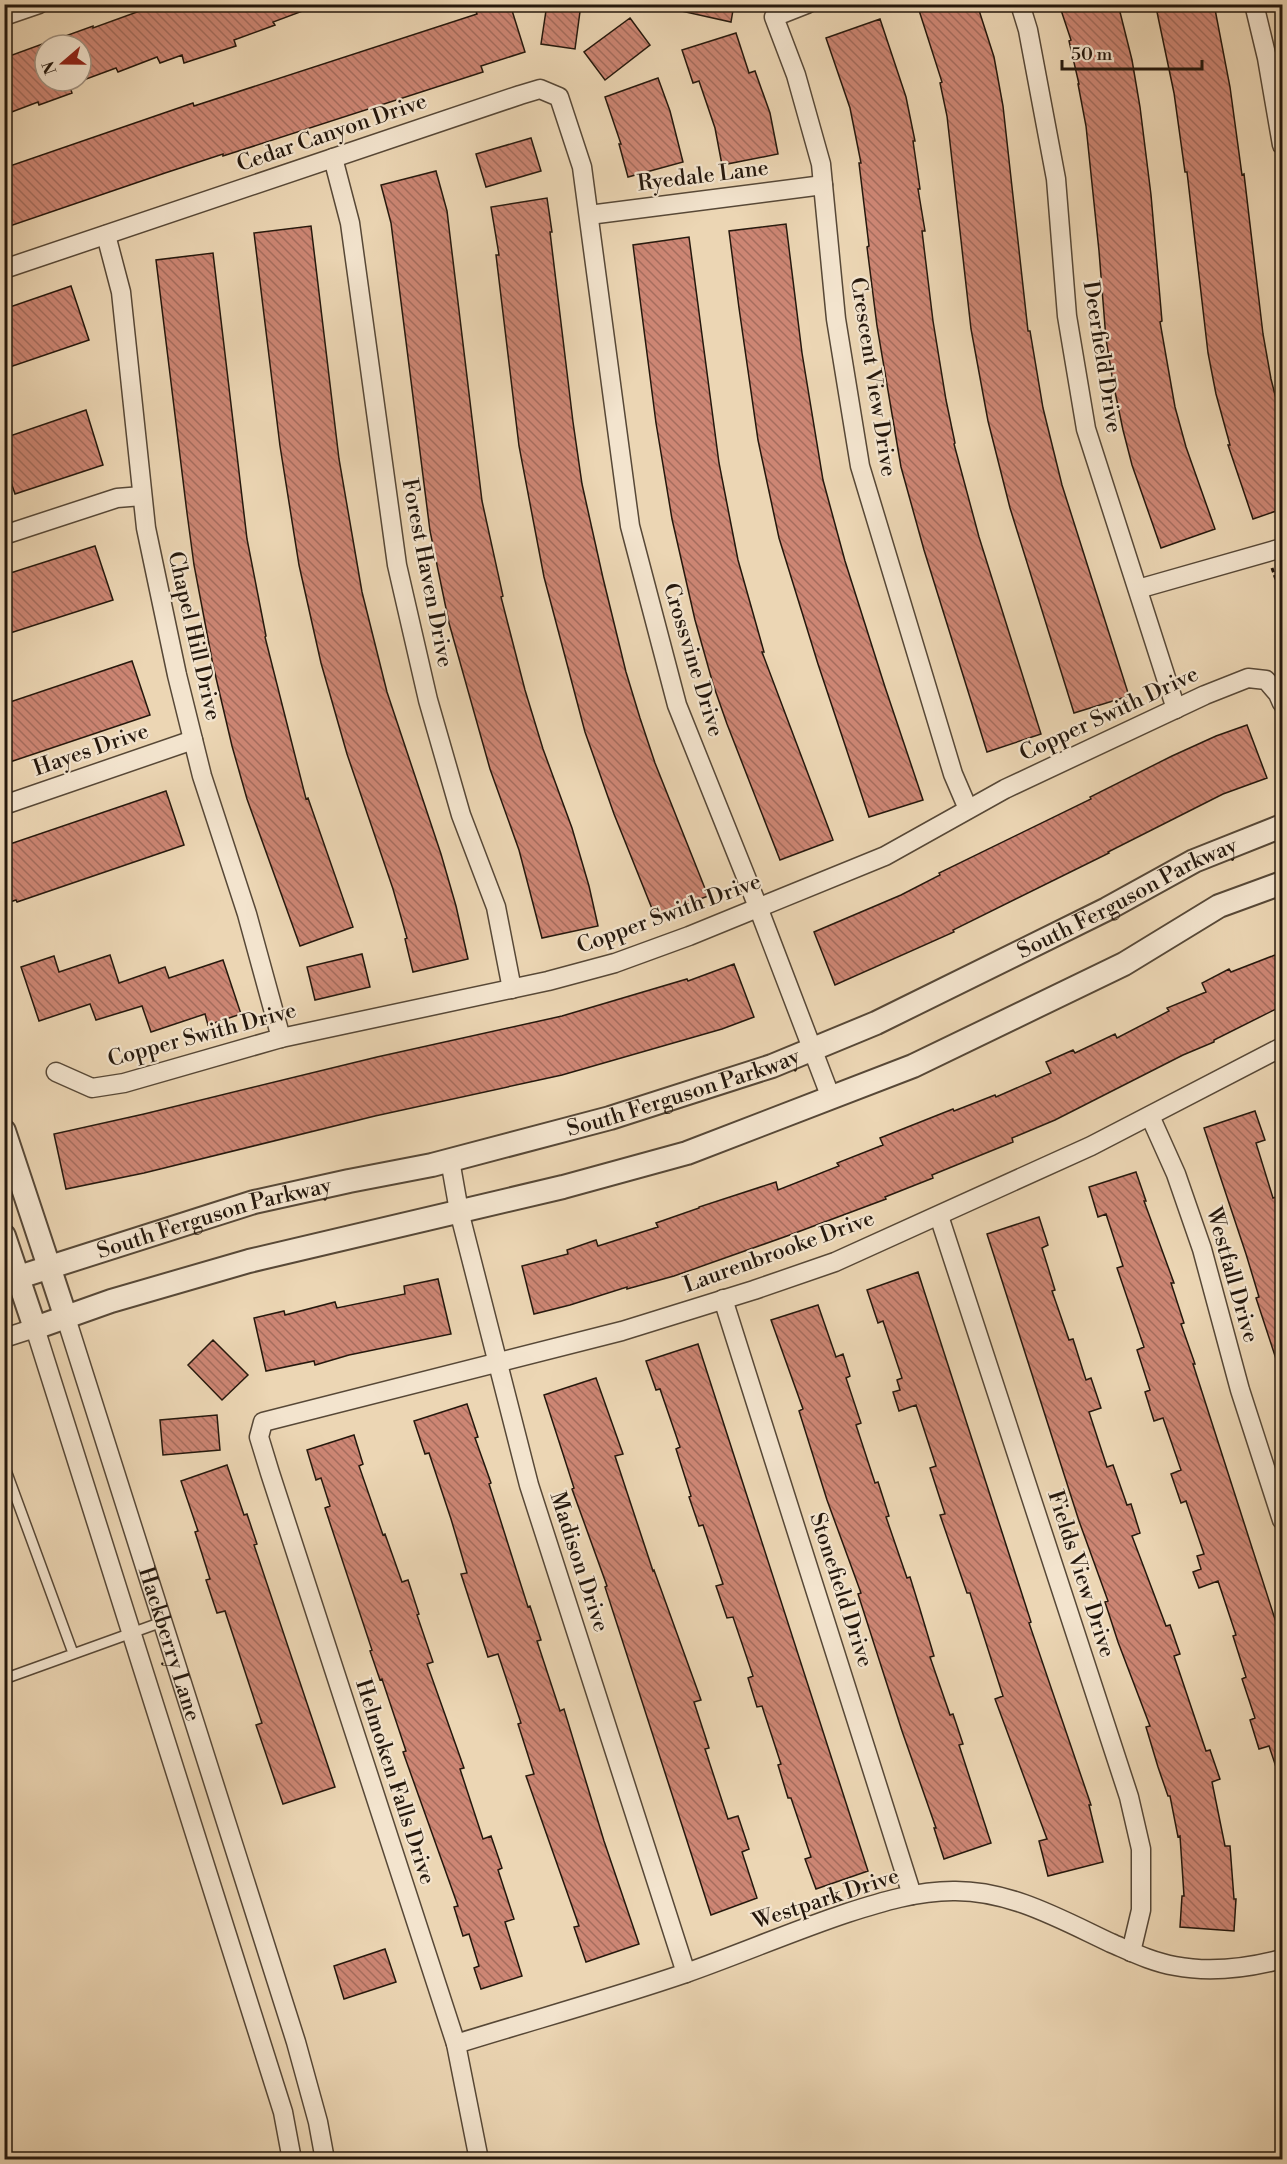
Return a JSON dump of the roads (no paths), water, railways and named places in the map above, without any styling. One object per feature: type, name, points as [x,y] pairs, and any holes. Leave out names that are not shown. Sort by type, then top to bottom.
[{"type":"street","points":[[4,16],[39,4]]},
{"type":"street","name":"Crescent View Drive","points":[[807,4],[774,17],[796,75],[821,164],[836,319],[860,466],[952,774],[968,809]]},
{"type":"street","name":"Deerfield Drive","points":[[1020,4],[1028,30],[1056,179],[1067,316],[1086,429],[1176,709]]},
{"type":"street","points":[[1254,4],[1267,58],[1282,145]]},
{"type":"street","name":"Cedar Canyon Drive","points":[[4,269],[540,89],[559,97],[582,167],[589,215]]},
{"type":"street","name":"Forest Haven Drive","points":[[333,158],[350,223],[397,565],[428,700],[461,815],[496,907],[512,989]]},
{"type":"street","name":"Ryedale Lane","points":[[589,215],[823,185]]},
{"type":"street","name":"Crossvine Drive","points":[[589,215],[630,526],[677,705],[831,1098]]},
{"type":"street","name":"Chapel Hill Drive","points":[[106,235],[120,292],[146,528],[202,776],[247,914],[281,1038]]},
{"type":"street","points":[[4,535],[117,498],[142,496]]},
{"type":"street","points":[[1138,589],[1282,548]]},
{"type":"street","name":"Copper Swith Drive","points":[[56,1072],[92,1088],[124,1083],[281,1038],[512,989],[615,963],[689,936],[885,856],[1005,789],[1248,678],[1266,680],[1278,694],[1282,703]]},
{"type":"street","name":"Hayes Drive","points":[[4,805],[193,740]]},
{"type":"street","name":"South Ferguson Parkway","points":[[12,1279],[254,1202],[450,1160],[610,1118],[772,1066],[876,1023],[991,968],[1107,909],[1194,861],[1282,826]]},
{"type":"street","points":[[4,1338],[111,1301],[249,1261],[563,1187],[687,1153],[913,1066],[1124,964],[1219,906],[1282,884]]},
{"type":"street","name":"Laurenbrooke Drive","points":[[263,1422],[622,1330],[835,1262],[1091,1146],[1282,1047]]},
{"type":"street","name":"Westfall Drive","points":[[1150,1116],[1176,1174],[1202,1249],[1240,1390],[1282,1520]]},
{"type":"street","name":"Hackberry Lane","points":[[4,1131],[50,1268],[296,2042],[318,2122],[325,2160]]},
{"type":"street","name":"Madison Drive","points":[[450,1160],[459,1211],[529,1485],[686,1973]]},
{"type":"street","name":"Fields View Drive","points":[[939,1216],[1129,1797],[1141,1849],[1141,1910],[1131,1952]]},
{"type":"street","name":"Hackberry Lane","points":[[4,1236],[12,1279],[35,1328],[283,2112],[292,2160]]},
{"type":"street","name":"Stonefield Drive","points":[[723,1299],[912,1895]]},
{"type":"street","name":"Helmoken Falls Drive","points":[[263,1422],[259,1437],[270,1473],[456,2044],[479,2160]]},
{"type":"street","name":"Westpark Drive","points":[[456,2044],[686,1973],[809,1926],[912,1895],[954,1891],[986,1894],[1013,1900],[1044,1911],[1131,1952],[1175,1966],[1206,1969],[1238,1968],[1282,1959]]},
{"type":"lane","points":[[4,1465],[73,1653]]},
{"type":"lane","points":[[4,1678],[162,1622]]}]
